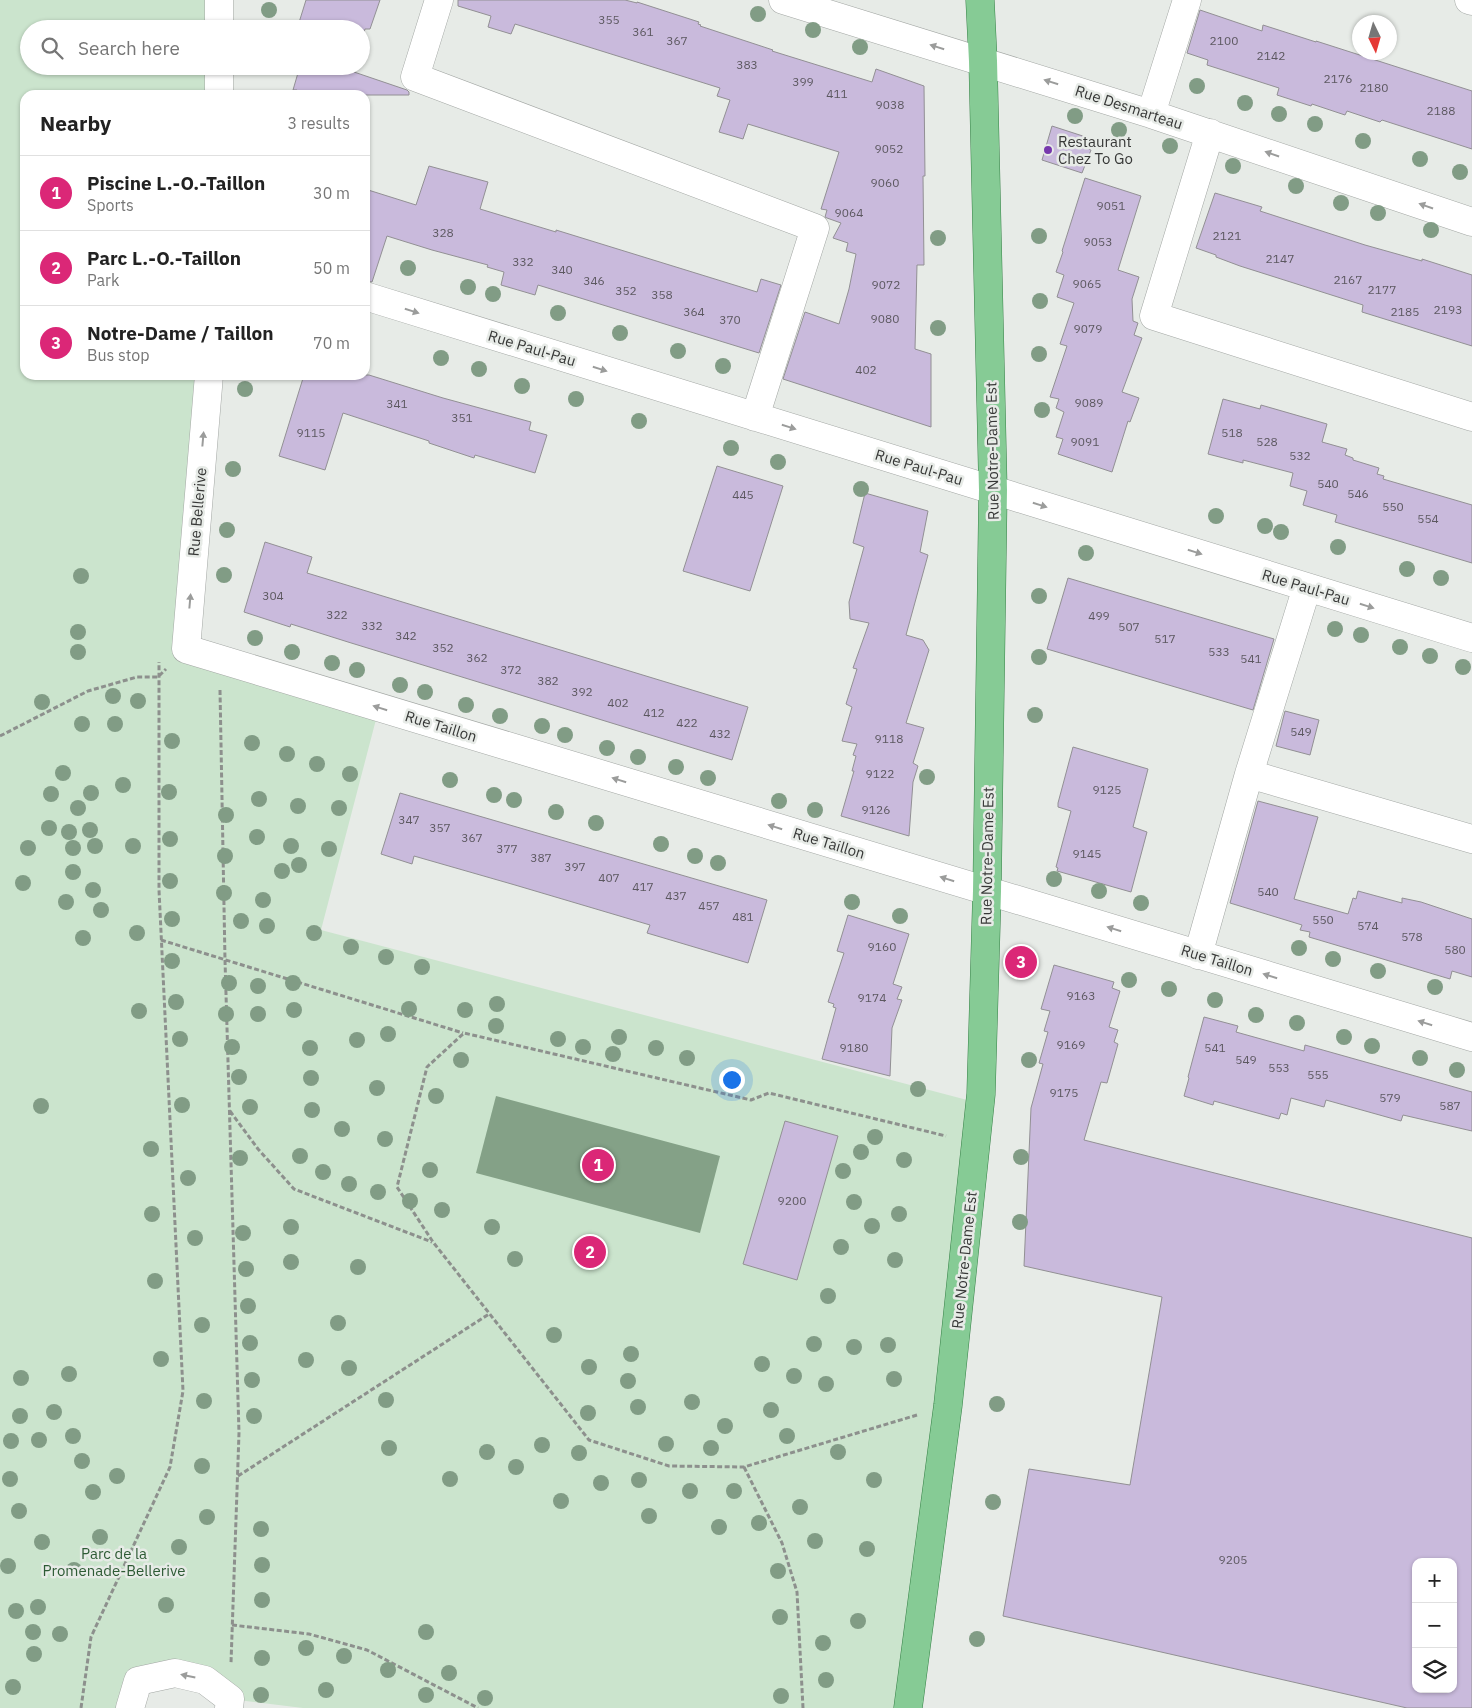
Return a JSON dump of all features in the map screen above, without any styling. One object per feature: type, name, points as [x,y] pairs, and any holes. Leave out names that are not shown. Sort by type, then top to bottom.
[{"type":"main road","name":"Rue Notre-Dame Est","points":[[908,1708],[948,1405],[981,1094],[987,891],[993,490],[980,0]]},
{"type":"street","points":[[219,0],[219,20]]},
{"type":"street","points":[[439,0],[415,77],[815,228],[755,417]]},
{"type":"street","name":"Rue Desmarteau","points":[[783,0],[1210,133],[1472,222]]},
{"type":"street","points":[[1151,114],[1187,0]]},
{"type":"street","points":[[219,75],[219,90]]},
{"type":"street","points":[[1210,133],[1154,316],[1472,417]]},
{"type":"street","name":"Rue Paul-Pau","points":[[370,298],[1472,638]]},
{"type":"street","name":"Rue Bellerive","points":[[186,649],[209,380]]},
{"type":"street","points":[[1198,955],[1249,774],[1307,587]]},
{"type":"street","name":"Rue Taillon","points":[[186,649],[1472,1037]]},
{"type":"street","points":[[1249,774],[1472,839]]},
{"type":"street","points":[[130,1708],[138,1681],[175,1673],[205,1680],[229,1703]]},
{"type":"path","points":[[0,736],[88,691],[137,677],[158,677],[186,649]]},
{"type":"path","points":[[81,1708],[90,1637],[170,1467],[183,1391],[159,890],[159,658]]},
{"type":"path","points":[[220,660],[225,960],[239,1433],[229,1703]]},
{"type":"path","points":[[162,940],[464,1033],[751,1100],[769,1093],[976,1143]]},
{"type":"path","points":[[464,1033],[427,1067],[397,1187],[433,1242],[589,1440],[669,1466],[744,1467],[948,1405]]},
{"type":"path","points":[[229,1109],[258,1149],[294,1189],[433,1242]]},
{"type":"path","points":[[238,1476],[489,1314]]},
{"type":"path","points":[[744,1467],[782,1543],[797,1592],[803,1708]]},
{"type":"path","points":[[232,1625],[309,1634],[367,1650],[478,1708]]},
{"type":"green space","name":"Parc de la Promenade-Bellerive","points":[[0,0],[218,0],[218,20],[20,20],[20,75],[218,75],[218,90],[20,90],[20,380],[209,380],[186,649],[379,708],[321,930],[971,1101],[898,1708],[303,1708],[230,1699],[205,1680],[138,1681],[130,1708],[0,1708]]},
{"type":"shaded area","points":[[496,1096],[720,1156],[700,1233],[476,1173]]},
{"type":"building","points":[[306,0],[380,0],[370,29],[370,20],[300,20]]},
{"type":"building","points":[[458,0],[625,0],[637,2],[699,22],[700,26],[772,51],[872,82],[876,69],[924,86],[924,265],[917,265],[915,349],[931,354],[931,427],[783,379],[805,312],[839,324],[849,289],[856,254],[846,251],[848,243],[833,238],[841,223],[825,217],[827,210],[821,209],[839,152],[748,124],[743,139],[719,132],[730,100],[717,96],[720,88],[515,24],[511,34],[488,27],[491,16],[458,6]]},
{"type":"building","points":[[1200,10],[1262,31],[1263,25],[1352,53],[1352,60],[1375,60],[1472,91],[1472,149],[1382,120],[1380,122],[1347,111],[1345,115],[1277,95],[1279,88],[1207,65],[1208,60],[1187,53]]},
{"type":"building","points":[[297,75],[363,75],[407,90],[409,95],[370,95],[370,90],[293,90]]},
{"type":"building","points":[[1052,126],[1092,139],[1089,149],[1091,150],[1082,173],[1042,160]]},
{"type":"building","points":[[429,166],[488,182],[480,209],[556,232],[556,230],[757,292],[761,279],[781,285],[759,353],[538,285],[535,295],[501,285],[504,272],[487,267],[488,265],[387,236],[372,282],[370,282],[370,191],[416,205]]},
{"type":"building","points":[[1085,178],[1141,196],[1118,270],[1139,277],[1132,299],[1133,321],[1138,323],[1134,335],[1142,338],[1122,392],[1139,398],[1130,422],[1128,421],[1112,472],[1058,454],[1063,439],[1056,437],[1064,412],[1056,408],[1059,399],[1050,397],[1067,346],[1060,344],[1074,303],[1057,297],[1064,275],[1056,272]]},
{"type":"building","points":[[1215,193],[1262,207],[1260,211],[1365,245],[1422,261],[1422,259],[1472,275],[1472,346],[1362,312],[1363,305],[1240,266],[1196,248]]},
{"type":"building","points":[[370,375],[531,422],[529,430],[547,435],[535,473],[475,455],[474,458],[343,413],[325,470],[279,456],[302,380],[370,380]]},
{"type":"building","points":[[1223,399],[1260,409],[1261,405],[1327,424],[1322,442],[1347,449],[1345,455],[1353,458],[1353,460],[1379,468],[1377,474],[1384,476],[1383,479],[1472,505],[1472,563],[1335,522],[1337,515],[1303,505],[1307,491],[1290,486],[1293,473],[1243,460],[1243,463],[1208,454]]},
{"type":"building","points":[[717,466],[783,486],[750,591],[683,571]]},
{"type":"building","points":[[865,493],[928,511],[920,552],[928,555],[906,635],[923,640],[929,650],[906,723],[924,728],[913,763],[918,766],[913,782],[909,836],[841,816],[854,771],[852,771],[856,756],[853,755],[857,744],[842,741],[852,707],[846,704],[857,669],[853,668],[869,623],[850,619],[849,602],[864,547],[853,543]]},
{"type":"building","points":[[265,542],[312,557],[307,573],[748,707],[732,760],[291,624],[290,627],[244,612]]},
{"type":"building","points":[[1068,578],[1274,639],[1253,710],[1047,649]]},
{"type":"building","points":[[1285,711],[1319,720],[1310,755],[1276,746]]},
{"type":"building","points":[[1073,747],[1148,769],[1133,827],[1147,832],[1131,892],[1057,871],[1058,868],[1056,867],[1071,811],[1058,807],[1058,803]]},
{"type":"building","points":[[400,793],[767,900],[748,963],[647,933],[650,925],[414,856],[412,864],[381,854]]},
{"type":"building","points":[[1258,801],[1318,817],[1294,899],[1348,914],[1353,898],[1356,899],[1358,891],[1402,903],[1402,898],[1421,902],[1472,919],[1472,977],[1452,971],[1450,979],[1309,937],[1310,932],[1300,930],[1302,925],[1230,903]]},
{"type":"building","points":[[848,915],[909,934],[893,984],[902,987],[897,999],[902,1000],[892,1028],[890,1076],[822,1059],[836,1008],[833,1007],[834,1004],[828,1002],[844,953],[837,951]]},
{"type":"building","points":[[1054,965],[1114,982],[1112,988],[1120,991],[1109,1027],[1118,1030],[1114,1042],[1118,1044],[1107,1083],[1101,1082],[1084,1140],[1472,1238],[1472,1708],[1407,1708],[1003,1616],[1029,1469],[1130,1485],[1162,1297],[1024,1266],[1031,1108],[1043,1064],[1039,1063],[1048,1032],[1044,1031],[1050,1011],[1041,1009]]},
{"type":"building","points":[[1204,1017],[1238,1026],[1236,1032],[1304,1051],[1305,1045],[1472,1092],[1472,1131],[1403,1115],[1401,1121],[1326,1100],[1324,1107],[1291,1098],[1287,1115],[1281,1113],[1279,1119],[1214,1101],[1213,1105],[1184,1096]]},
{"type":"building","points":[[785,1121],[838,1136],[797,1280],[743,1264]]},
{"type":"place","name":"Restaurant Chez To Go","points":[[1048,150]]},
{"type":"place","name":"Notre-Dame / Taillon","points":[[1021,962]]},
{"type":"place","name":"Piscine L.-O.-Taillon","points":[[598,1165]]},
{"type":"place","name":"Parc L.-O.-Taillon","points":[[590,1252]]}]
